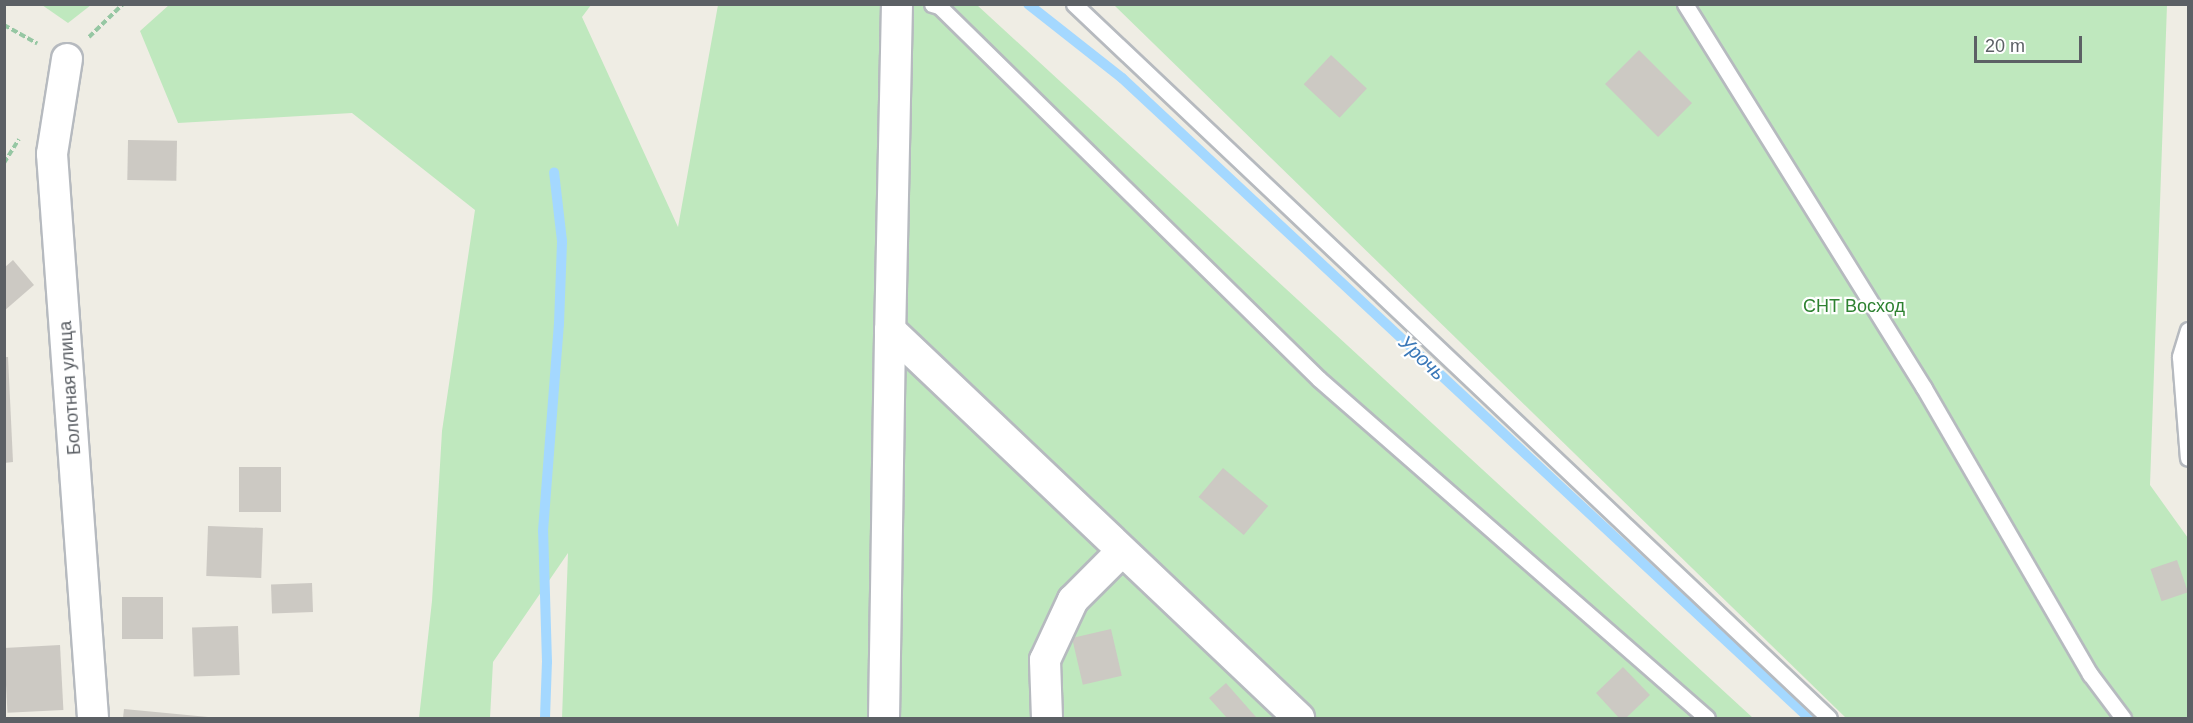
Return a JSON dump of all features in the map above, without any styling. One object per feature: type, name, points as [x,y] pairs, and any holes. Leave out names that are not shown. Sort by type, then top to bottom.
[{"type":"street","points":[[884,718],[897,4]]},
{"type":"street","name":"Болотная улица","points":[[67,59],[52,154],[93,718]]},
{"type":"street","points":[[890,330],[1299,718]]},
{"type":"street","points":[[1047,718],[1045,660],[1073,600],[1122,550]]},
{"type":"lane","points":[[932,4],[939,6],[1318,379],[1707,718]]},
{"type":"lane","points":[[1074,4],[1829,718]]},
{"type":"lane","points":[[1685,4],[1924,388],[2090,674],[2123,718]]},
{"type":"lane","points":[[2188,330],[2180,357],[2188,458]]},
{"type":"path","points":[[67,59],[123,4]]},
{"type":"green space","points":[[42,5],[91,5],[68,23]]},
{"type":"green space","points":[[169,5],[591,5],[582,17],[678,227],[718,5],[977,5],[1753,718],[562,718],[568,553],[493,662],[490,718],[419,718],[432,601],[442,431],[475,210],[352,113],[178,123],[140,31]]},
{"type":"green space","name":"СНТ Восход","points":[[1114,5],[2167,5],[2150,485],[2188,538],[2188,718],[1846,718]]},
{"type":"building","points":[[1639,50],[1692,103],[1658,137],[1605,84]]},
{"type":"building","points":[[1331,55],[1367,88],[1340,118],[1304,84]]},
{"type":"building","points":[[128,140],[177,141],[176,181],[127,180]]},
{"type":"building","points":[[13,260],[34,285],[4,311],[4,268]]},
{"type":"building","points":[[4,357],[8,357],[13,462],[4,463]]},
{"type":"building","points":[[239,467],[281,467],[281,512],[239,512]]},
{"type":"building","points":[[1223,468],[1268,506],[1244,535],[1199,497]]},
{"type":"building","points":[[208,526],[263,528],[261,578],[206,576]]},
{"type":"building","points":[[2177,560],[2188,592],[2162,601],[2151,569]]},
{"type":"building","points":[[312,583],[313,612],[272,613],[271,584]]},
{"type":"building","points":[[122,597],[163,597],[163,639],[122,639]]},
{"type":"building","points":[[238,626],[240,675],[194,677],[192,628]]},
{"type":"building","points":[[1111,629],[1122,676],[1083,685],[1072,638]]},
{"type":"building","points":[[60,645],[63,710],[7,713],[4,648]]},
{"type":"building","points":[[1623,667],[1650,695],[1626,718],[1619,718],[1596,693]]},
{"type":"building","points":[[1226,683],[1255,718],[1227,718],[1209,698]]},
{"type":"building","points":[[124,709],[208,717],[123,718]]},
{"type":"waterway","name":"Урочь","points":[[1028,4],[1122,78],[1809,718]]},
{"type":"waterway","points":[[545,718],[547,662],[543,531],[559,324],[562,241],[554,172]]}]
